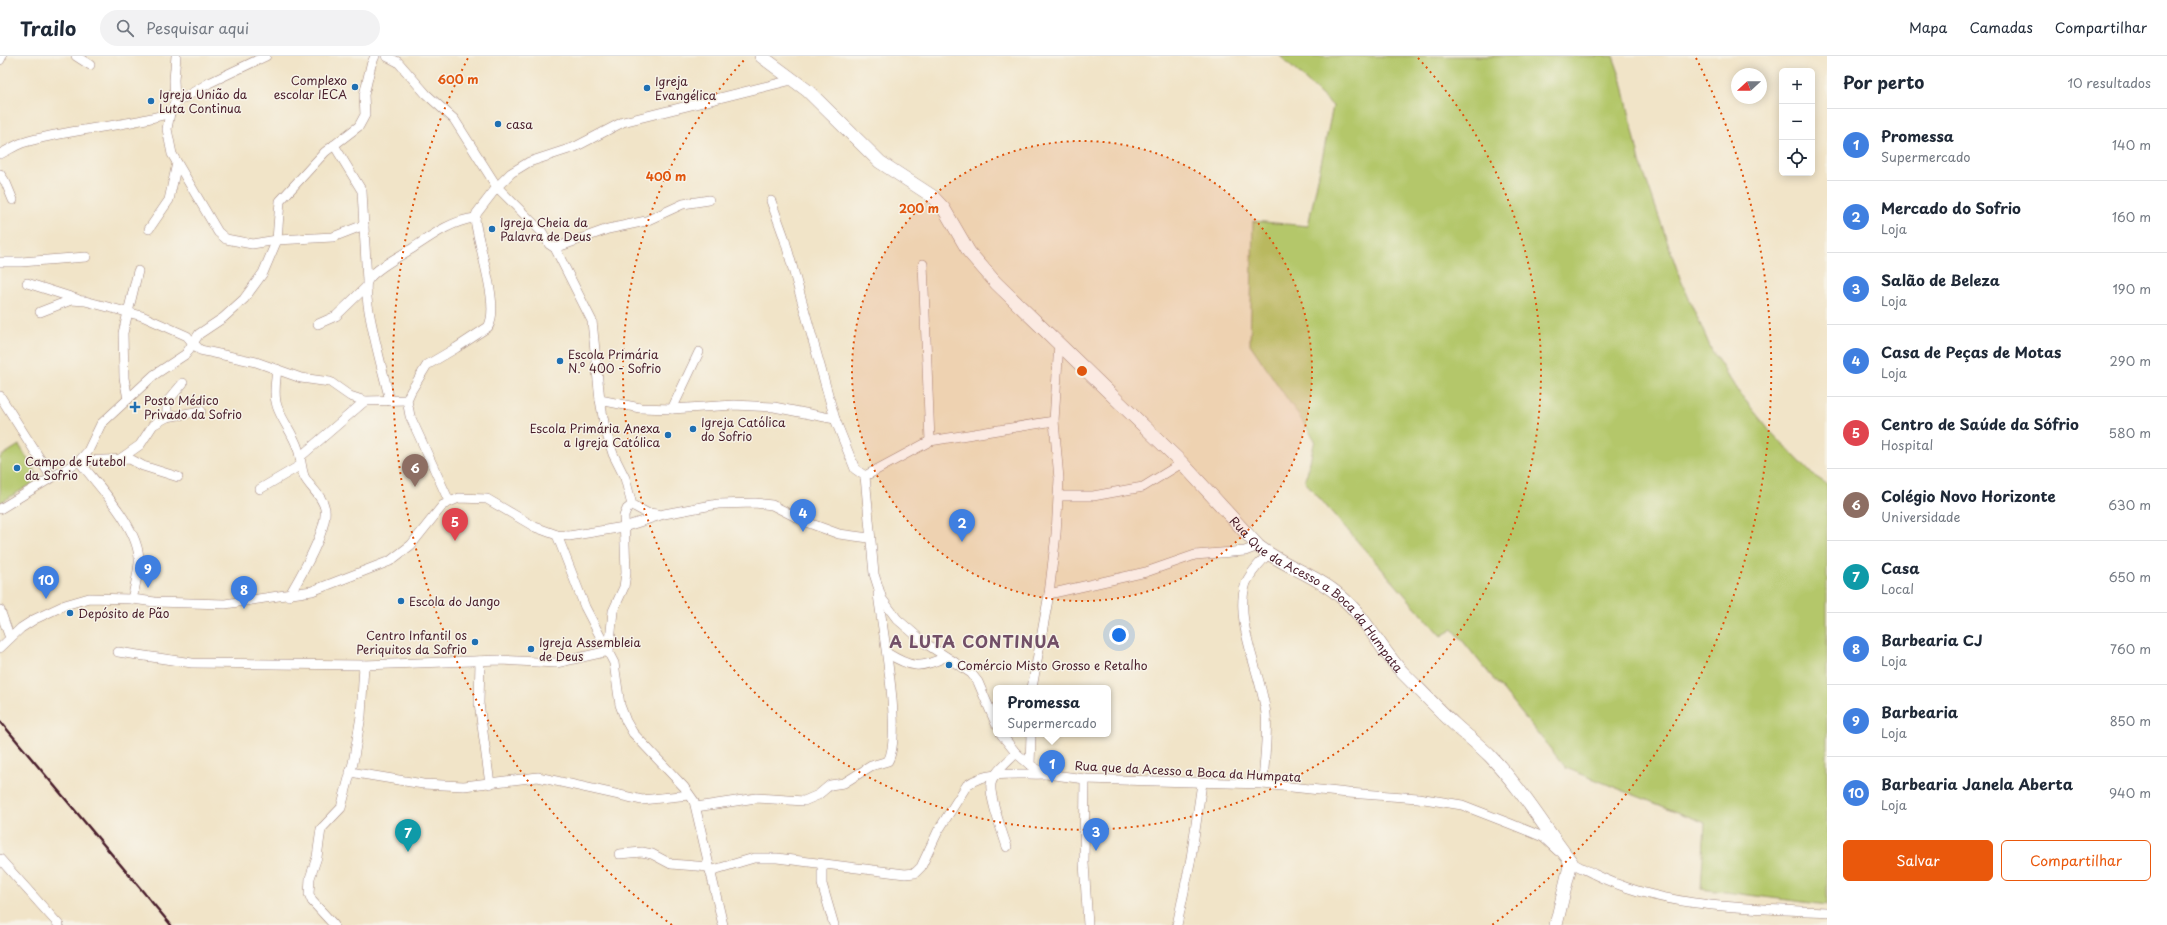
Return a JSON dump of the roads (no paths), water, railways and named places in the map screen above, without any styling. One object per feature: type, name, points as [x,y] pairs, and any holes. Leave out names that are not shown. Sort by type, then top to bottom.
[{"type":"street","points":[[0,60],[2,56]]},
{"type":"street","points":[[76,56],[90,65]]},
{"type":"street","points":[[175,104],[174,80],[176,56]]},
{"type":"street","points":[[266,56],[209,83],[175,104],[170,113],[167,129],[172,154],[177,163],[218,232],[226,239],[252,244],[277,240],[333,238],[364,225]]},
{"type":"street","points":[[0,510],[79,461],[88,451],[101,424],[154,375],[186,354],[198,334],[223,318],[244,299],[263,273],[277,240],[280,201],[334,145],[359,126],[365,115],[364,96],[371,65],[375,56]]},
{"type":"street","points":[[386,56],[398,62],[426,94],[454,119],[497,187],[542,232],[549,244],[555,248],[592,321],[600,400],[613,454],[625,478],[632,506],[647,514],[664,514]]},
{"type":"street","name":"Rua Que da Acesso a Boca da Humpata","points":[[761,56],[808,92],[880,162],[932,196],[944,208],[969,252],[979,265],[1182,462],[1263,550],[1322,582],[1341,596],[1358,614],[1384,652],[1398,668],[1454,724],[1490,756],[1538,816],[1546,830],[1571,862]]},
{"type":"street","points":[[449,501],[410,416],[407,400],[410,391],[427,365],[488,327],[491,322],[491,304],[475,218],[476,213],[497,187],[512,173],[529,162],[575,147],[623,122],[792,80]]},
{"type":"street","points":[[0,154],[21,144],[38,139],[134,123],[170,113]]},
{"type":"street","points":[[334,145],[362,191],[366,284],[390,401]]},
{"type":"street","points":[[150,229],[169,200],[177,163]]},
{"type":"street","points":[[0,174],[6,183],[13,200]]},
{"type":"street","points":[[555,248],[608,229],[646,221],[683,204],[710,200]]},
{"type":"street","points":[[771,201],[784,237],[835,419],[855,469],[865,476]]},
{"type":"street","points":[[318,324],[336,316],[366,284],[372,274],[448,227],[466,219],[475,218]]},
{"type":"street","points":[[0,262],[86,257]]},
{"type":"street","points":[[923,264],[930,441]]},
{"type":"street","points":[[128,399],[124,378],[123,333],[126,312],[138,271]]},
{"type":"street","points":[[27,283],[85,301],[142,316],[187,336],[200,350],[256,362],[301,378],[330,382],[350,396],[365,401],[407,400]]},
{"type":"street","points":[[40,312],[71,300],[85,301]]},
{"type":"street","points":[[1033,685],[1049,594],[1058,496],[1059,479],[1054,421],[1059,343]]},
{"type":"street","points":[[672,409],[699,352]]},
{"type":"street","points":[[276,369],[275,394],[277,406],[292,434],[305,477],[321,500],[325,509],[324,518],[312,555],[289,596]]},
{"type":"street","points":[[166,417],[167,402],[183,383]]},
{"type":"street","points":[[0,396],[52,478]]},
{"type":"street","points":[[600,400],[640,408],[672,409],[755,406],[774,407],[835,419]]},
{"type":"street","points":[[260,489],[300,461],[365,401]]},
{"type":"street","points":[[120,458],[130,454],[140,446],[153,425],[166,417],[201,411]]},
{"type":"street","points":[[865,476],[930,441],[1054,421]]},
{"type":"street","points":[[79,461],[120,458],[130,459],[143,466],[178,477]]},
{"type":"street","points":[[79,461],[106,494],[129,528],[137,544],[139,562],[132,599]]},
{"type":"street","points":[[1058,496],[1093,496],[1142,487],[1182,462]]},
{"type":"street","points":[[696,807],[756,798],[804,801],[818,795],[830,785],[844,783],[871,766],[888,761],[893,743],[887,653],[869,538],[865,476]]},
{"type":"street","points":[[0,648],[21,628],[35,619],[77,601],[102,598],[132,599],[155,602],[225,604],[289,596],[312,591],[390,561],[411,545],[438,510],[449,501],[471,497],[487,499],[535,526],[557,535],[569,536],[624,527],[664,514],[718,504],[755,503],[772,505],[806,522],[839,534],[869,538]]},
{"type":"street","points":[[609,651],[613,611],[624,586],[626,573],[624,516],[627,510],[632,506]]},
{"type":"street","points":[[557,535],[586,607],[614,663],[620,705],[626,722],[633,733],[689,795],[696,807],[723,925]]},
{"type":"street","points":[[1049,594],[1146,572],[1195,555],[1263,550]]},
{"type":"street","points":[[1263,550],[1253,569],[1244,592],[1248,642],[1262,689],[1266,716],[1263,784]]},
{"type":"street","points":[[877,586],[882,599],[897,619],[945,657],[972,673],[978,682],[993,717]]},
{"type":"street","points":[[0,610],[10,638]]},
{"type":"street","points":[[118,652],[192,663],[364,665],[480,661],[556,663],[609,651]]},
{"type":"street","points":[[887,653],[903,663],[926,666],[945,657]]},
{"type":"street","points":[[480,661],[479,703],[490,784]]},
{"type":"street","points":[[334,925],[312,902],[309,894],[310,878],[317,857],[321,829],[341,808],[361,716],[364,665]]},
{"type":"street","name":"Rua que da Acesso a Boca da Humpata","points":[[1003,737],[1016,753],[1030,765],[1046,774],[1085,779],[1263,784],[1348,793],[1418,798],[1462,805],[1542,837],[1571,862],[1617,885],[1646,894],[1727,906],[1827,912]]},
{"type":"street","points":[[1030,765],[1031,737]]},
{"type":"street","points":[[1008,847],[992,794],[991,784],[995,776],[1016,753]]},
{"type":"street","points":[[350,772],[423,784],[464,786],[538,777],[642,800],[689,795]]},
{"type":"street","points":[[619,854],[642,852],[652,854],[671,864],[710,869],[754,858],[777,858],[905,874],[915,873],[921,867],[938,831],[968,785],[974,780],[995,776],[1046,774]]},
{"type":"street","points":[[1085,779],[1084,863],[1088,925]]},
{"type":"street","points":[[1177,925],[1191,858],[1202,782]]},
{"type":"street","points":[[0,859],[57,923]]},
{"type":"street","points":[[1556,925],[1571,862]]},
{"type":"street","points":[[822,864],[822,884],[834,925]]},
{"type":"railway","points":[[0,721],[171,925]]},
{"type":"place","name":"Complexo escolar IECA","points":[[355,87]]},
{"type":"place","name":"Igreja Evangélica","points":[[647,88]]},
{"type":"place","name":"Igreja União da Luta Continua","points":[[151,101]]},
{"type":"place","name":"casa","points":[[498,124]]},
{"type":"place","name":"Igreja Cheia da Palavra de Deus","points":[[492,229]]},
{"type":"place","name":"Escola Primária N.º 400 - Sofrio","points":[[560,361]]},
{"type":"place","name":"Posto Médico Privado da Sofrio","points":[[135,407]]},
{"type":"place","name":"Igreja Católica do Sofrio","points":[[693,429]]},
{"type":"place","name":"Escola Primária Anexa a Igreja Católica","points":[[668,435]]},
{"type":"place","name":"Campo de Futebol da Sofrio","points":[[17,468]]},
{"type":"place","name":"Colégio Novo Horizonte","points":[[415,487]]},
{"type":"place","name":"Casa de Peças de Motas","points":[[803,532]]},
{"type":"place","name":"Centro de Saúde da Sófrio","points":[[455,541]]},
{"type":"place","name":"Mercado do Sofrio","points":[[962,542]]},
{"type":"place","name":"Barbearia","points":[[148,588]]},
{"type":"place","name":"Barbearia Janela Aberta","points":[[46,599]]},
{"type":"place","name":"Escola do Jango","points":[[401,601]]},
{"type":"place","name":"Barbearia CJ","points":[[244,609]]},
{"type":"place","name":"Depósito de Pão","points":[[70,613]]},
{"type":"place","name":"Centro Infantil os Periquitos da Sofrio","points":[[475,642]]},
{"type":"place","name":"Igreja Assembleia de Deus","points":[[531,649]]},
{"type":"place","name":"Comércio Misto Grosso e Retalho","points":[[949,665]]},
{"type":"place","name":"Promessa","points":[[1052,783]]},
{"type":"place","name":"Salão de Beleza","points":[[1096,851]]},
{"type":"place","name":"Casa","points":[[408,852]]},
{"type":"district","name":"A LUTA CONTINUA","points":[[975,641]]}]
